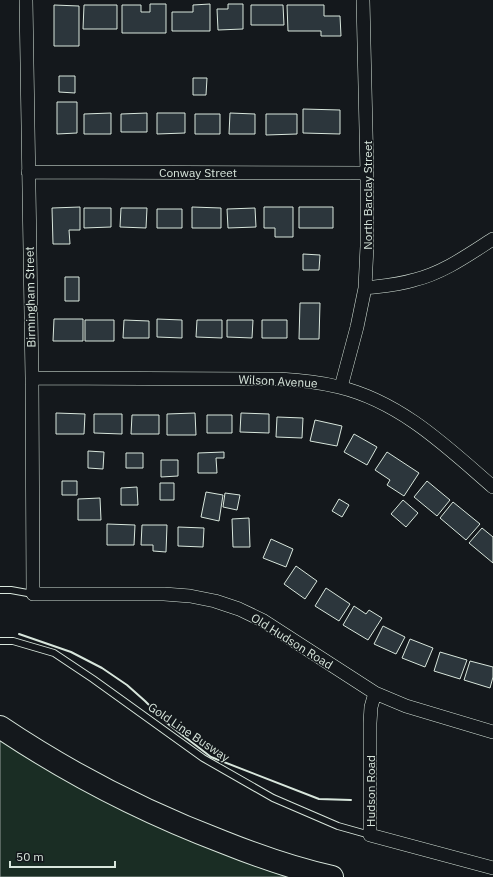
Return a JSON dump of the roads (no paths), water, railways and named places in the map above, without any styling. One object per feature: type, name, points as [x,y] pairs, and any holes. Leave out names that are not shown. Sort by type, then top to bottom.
[{"type":"highway","points":[[0,727],[79,776],[188,829],[254,854],[332,877]]},
{"type":"street","name":"Birmingham Street","points":[[26,0],[32,378],[32,594]]},
{"type":"street","name":"North Barclay Street","points":[[341,387],[357,327],[365,288],[367,246],[367,173],[363,0]]},
{"type":"street","name":"Conway Street","points":[[28,172],[367,173]]},
{"type":"street","points":[[365,288],[389,286],[415,280],[435,273],[458,261],[493,239]]},
{"type":"street","name":"Wilson Avenue","points":[[32,378],[279,379],[311,381],[341,387],[365,395],[410,419],[438,439],[493,487]]},
{"type":"street","name":"Old Hudson Road","points":[[32,594],[164,594],[190,596],[215,601],[239,609],[262,620],[375,693],[406,706],[493,732]]},
{"type":"street","name":"Hudson Road","points":[[375,693],[371,707],[370,723],[370,835],[493,868]]},
{"type":"lane","points":[[0,590],[11,590],[32,594]]},
{"type":"lane","name":"Gold Line Busway","points":[[0,641],[13,641],[54,654],[93,679],[204,758],[267,795],[338,826],[370,835]]}]
